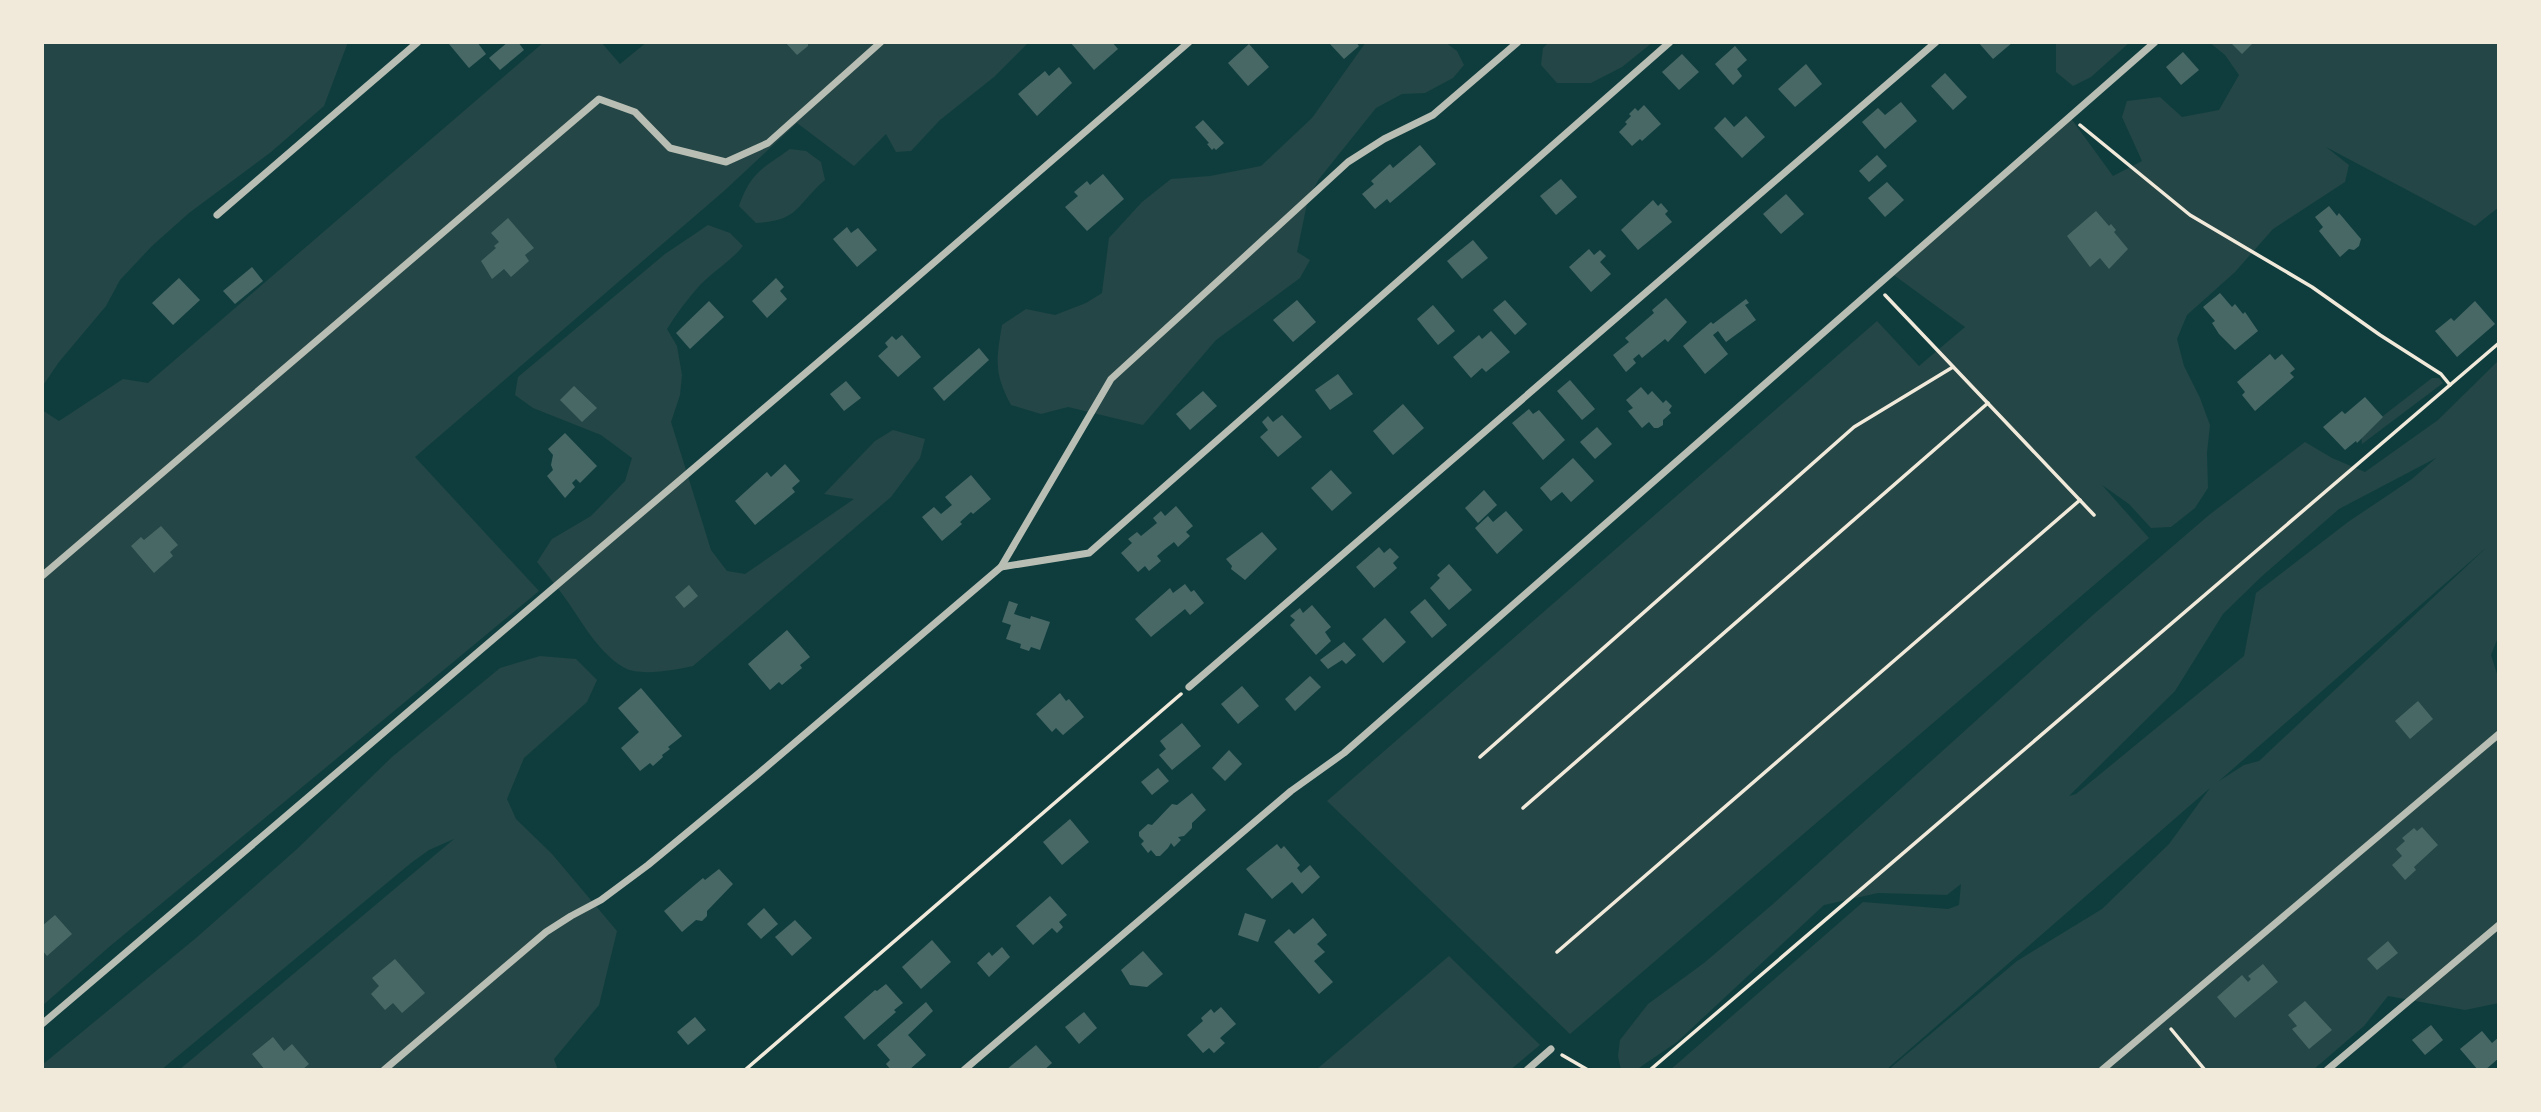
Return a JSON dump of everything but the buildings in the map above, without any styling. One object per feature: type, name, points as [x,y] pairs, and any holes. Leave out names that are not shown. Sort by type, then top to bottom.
[{"type":"street","points":[[217,215],[418,42]]},
{"type":"street","points":[[42,576],[599,100],[635,112],[670,148],[726,162],[768,143],[881,42]]},
{"type":"street","points":[[42,1024],[863,324],[1189,42]]},
{"type":"street","points":[[384,1070],[546,932],[601,900],[678,840],[1001,567],[1111,379],[1348,162],[1384,139],[1433,116],[1518,42]]},
{"type":"street","points":[[1001,567],[1089,553],[1670,42]]},
{"type":"street","points":[[1189,687],[1936,42]]},
{"type":"street","points":[[964,1070],[1291,791],[1344,753],[2155,42]]},
{"type":"street","points":[[2102,1070],[2499,733]]},
{"type":"street","points":[[2327,1070],[2499,925]]},
{"type":"street","points":[[1527,1070],[1551,1049]]},
{"type":"path","points":[[2070,117],[2190,215],[2312,287],[2441,374],[2450,385]]},
{"type":"path","points":[[1877,286],[2094,514]]},
{"type":"path","points":[[1650,1070],[2499,343]]},
{"type":"path","points":[[1480,757],[1854,427],[1953,367]]},
{"type":"path","points":[[1523,808],[1988,403]]},
{"type":"path","points":[[1557,952],[2080,500]]},
{"type":"path","points":[[745,1070],[1189,687]]},
{"type":"path","points":[[2163,1019],[2205,1070]]},
{"type":"path","points":[[1551,1049],[1588,1070]]},
{"type":"shaded area","points":[[42,42],[348,42],[324,106],[271,152],[189,213],[152,246],[120,280],[106,306],[59,362],[42,387]]},
{"type":"shaded area","points":[[544,42],[601,42],[620,64],[647,42],[1029,42],[994,77],[940,120],[911,151],[896,152],[886,134],[854,166],[797,123],[724,191],[415,457],[539,591],[109,947],[42,1006],[42,410],[59,421],[123,379],[148,383]]},
{"type":"shaded area","points":[[1366,42],[1445,42],[1457,51],[1464,65],[1453,78],[1425,93],[1402,94],[1376,108],[1319,179],[1308,199],[1297,252],[1310,260],[1300,278],[1216,340],[1143,425],[1068,407],[1041,414],[1011,405],[999,375],[998,348],[1002,325],[1026,309],[1055,315],[1086,303],[1102,293],[1109,238],[1142,202],[1171,179],[1210,176],[1261,166],[1312,118]]},
{"type":"shaded area","points":[[1549,42],[1653,42],[1622,67],[1591,83],[1557,83],[1541,65],[1543,48]]},
{"type":"shaded area","points":[[2056,42],[2130,42],[2091,77],[2073,86],[2056,72]]},
{"type":"shaded area","points":[[2209,42],[2499,42],[2499,207],[2475,226],[2326,147],[2349,165],[2345,182],[2273,229],[2235,272],[2187,315],[2177,339],[2184,366],[2210,425],[2207,453],[2208,488],[2195,508],[2171,527],[2151,528],[2129,504],[2102,485],[2149,538],[1570,1034],[1327,801],[1877,321],[1919,366],[1965,327],[1891,273],[2070,117],[2113,176],[2142,161],[2122,117],[2127,101],[2160,97],[2182,117],[2219,110],[2239,75],[2225,55]]},
{"type":"shaded area","points":[[790,149],[806,151],[821,162],[825,180],[789,215],[770,222],[756,223],[739,206],[743,195],[758,172]]},
{"type":"shaded area","points":[[708,225],[730,233],[743,246],[701,284],[667,329],[677,346],[682,375],[680,395],[671,422],[711,550],[727,571],[745,574],[854,499],[824,494],[875,441],[893,430],[925,439],[920,458],[891,497],[693,666],[638,672],[623,667],[600,647],[537,562],[552,539],[591,516],[625,481],[632,458],[601,435],[533,408],[515,395],[518,377],[665,254]]},
{"type":"shaded area","points":[[2499,360],[2499,635],[2491,655],[2499,680],[2499,1003],[2465,1010],[2388,996],[2364,1026],[2313,1070],[1888,1070],[2017,961],[2102,909],[2169,844],[2210,788],[1886,1070],[1670,1070],[1863,902],[1948,909],[1959,905],[1961,884],[1947,895],[1878,893],[1824,905],[1677,1042],[1636,1070],[1621,1070],[1618,1056],[1620,1040],[1648,1004],[1704,963],[1773,904],[2094,614],[2209,515],[2305,442],[2332,458],[2365,472],[2438,420]],"holes":[[[2436,458],[2412,479],[2348,522],[2256,593],[2244,656],[2076,794],[2069,796],[2175,691],[2223,614],[2261,577],[2339,509]],[[2487,547],[2259,761],[2244,765],[2219,781]]]},
{"type":"shaded area","points":[[2432,378],[2439,378],[2443,383],[2362,444],[2361,433]]},
{"type":"shaded area","points":[[540,656],[576,659],[597,680],[587,702],[524,758],[507,799],[516,819],[552,854],[617,931],[599,1005],[554,1059],[558,1070],[179,1070],[454,839],[429,850],[411,863],[161,1070],[42,1070],[42,1065],[196,938],[297,849],[392,757],[500,668]]},
{"type":"shaded area","points":[[1449,956],[1540,1045],[1510,1070],[1316,1070]]}]
